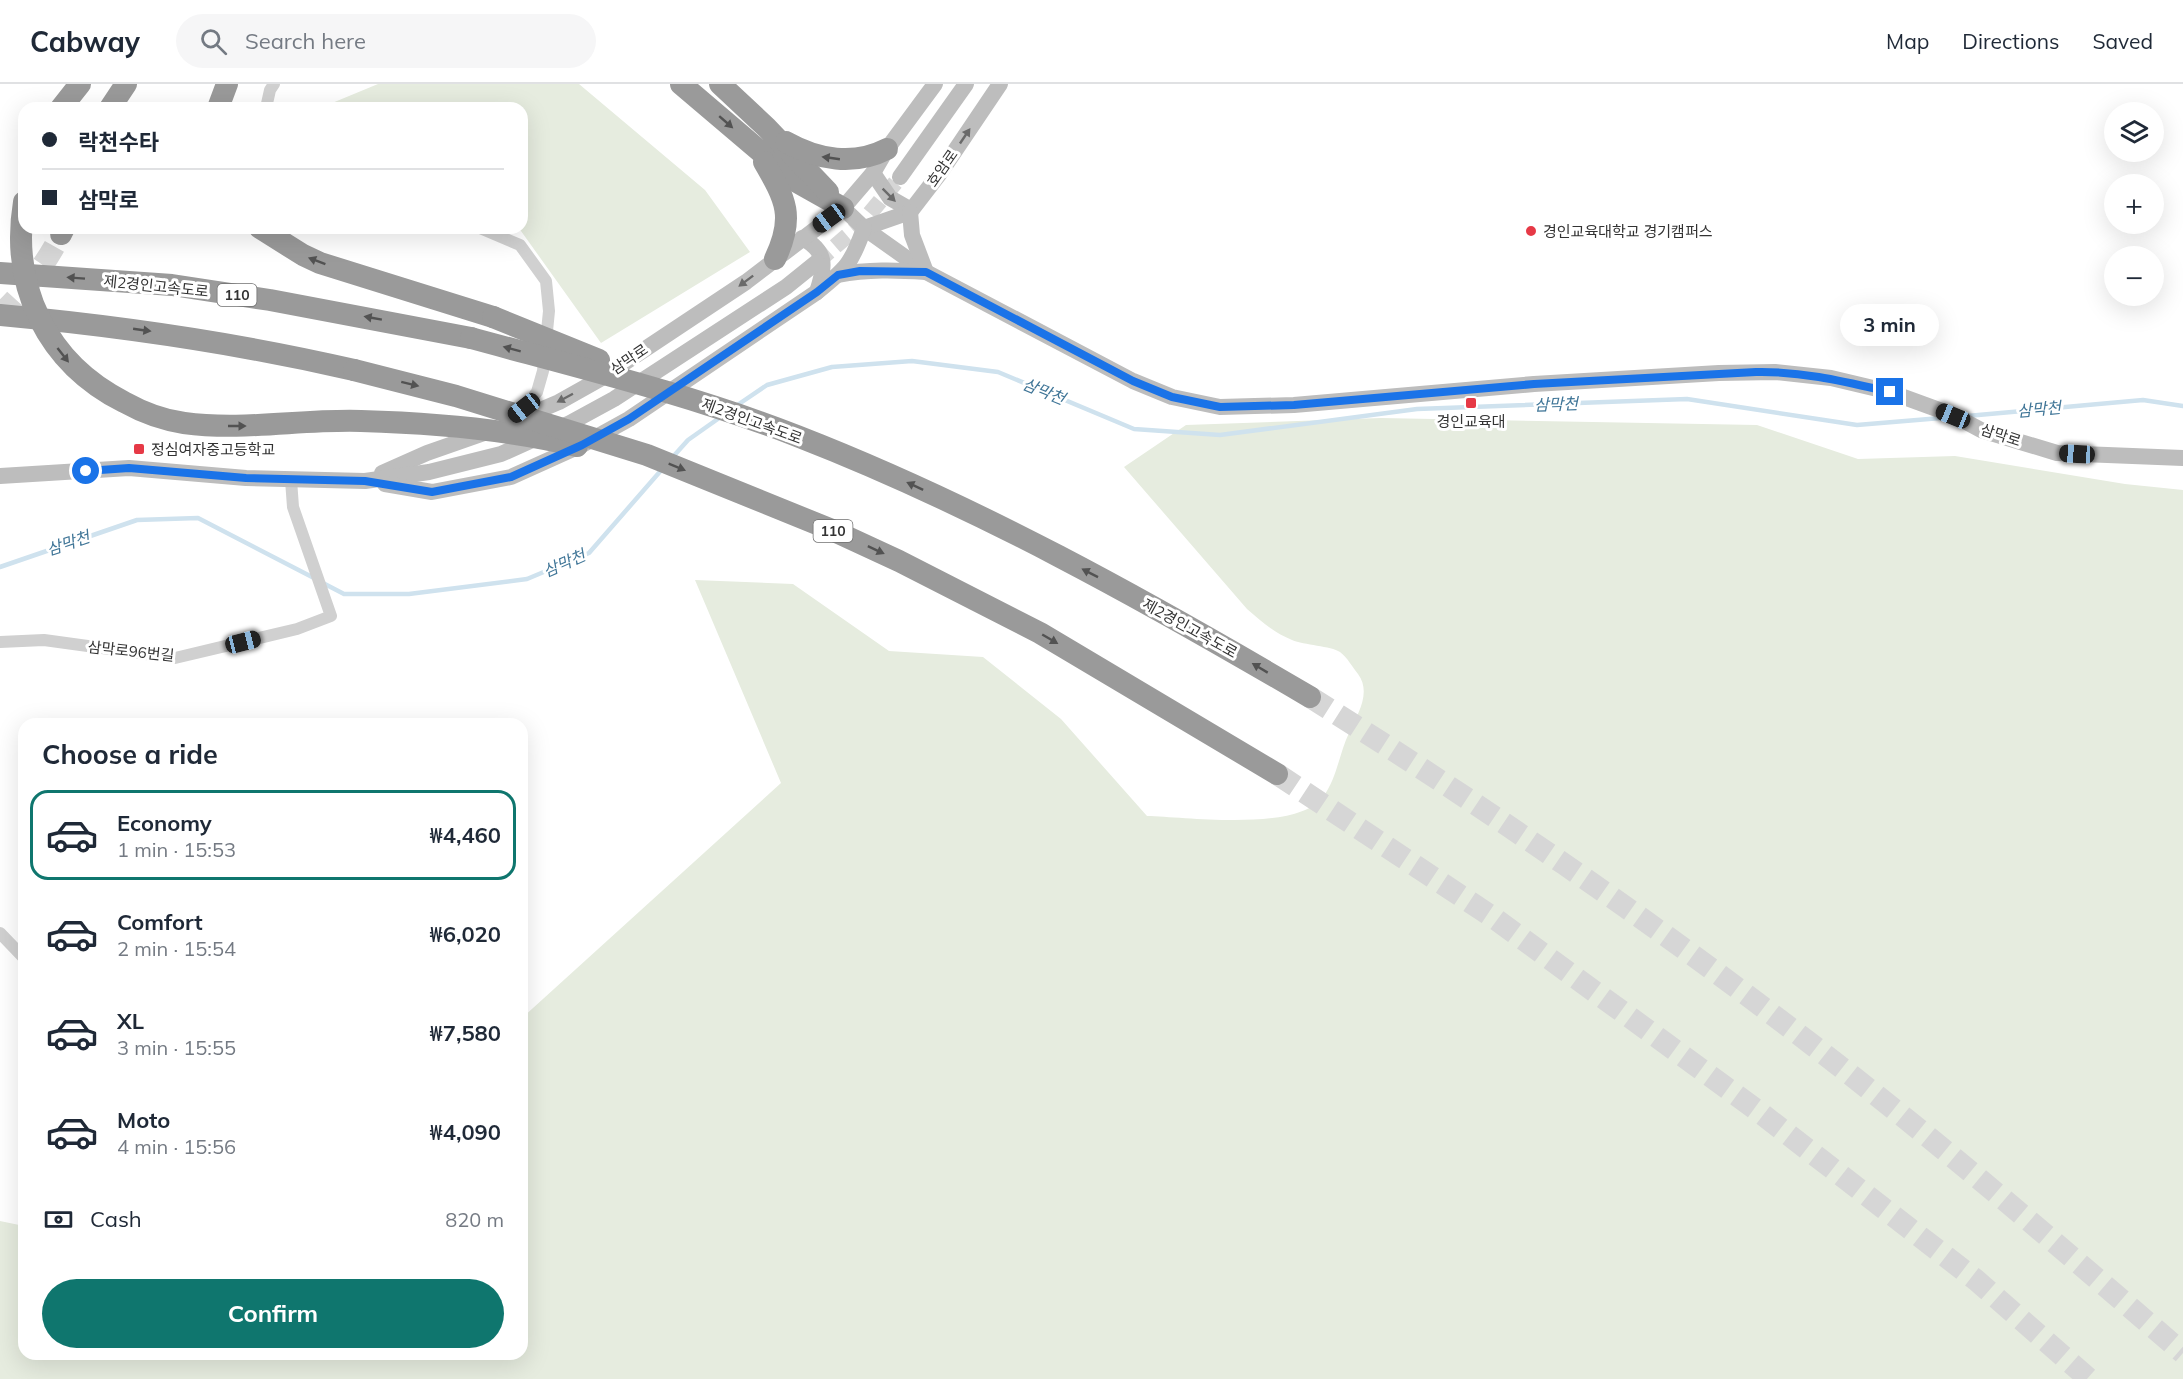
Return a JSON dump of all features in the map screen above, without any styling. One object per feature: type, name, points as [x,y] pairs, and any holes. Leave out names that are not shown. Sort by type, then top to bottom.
[{"type":"highway","points":[[66,102],[80,84]]},
{"type":"highway","points":[[114,102],[126,84]]},
{"type":"highway","points":[[220,102],[227,84]]},
{"type":"highway","points":[[681,84],[795,181],[843,208]]},
{"type":"highway","points":[[720,84],[767,128],[843,208]]},
{"type":"highway","points":[[767,128],[795,147],[824,157],[863,159],[887,149]]},
{"type":"highway","points":[[756,148],[778,187],[786,212],[787,225],[784,239],[775,258]]},
{"type":"highway","points":[[21,234],[21,255],[32,299],[44,329],[72,367],[89,381],[132,407],[156,416],[181,423],[202,425],[256,426],[358,421],[392,422],[517,434],[597,451],[646,455]]},
{"type":"highway","points":[[270,234],[320,263],[493,317],[694,400]]},
{"type":"highway","name":"제2경인고속도로","points":[[0,273],[172,285],[270,300],[471,338],[694,400],[796,436],[894,476],[985,519],[1190,626],[1310,697]]},
{"type":"highway","name":"110","points":[[0,315],[156,332],[300,358],[456,396],[646,455],[832,530],[970,597],[1040,633],[1277,774]]},
{"type":"main road","points":[[843,208],[873,173],[887,149],[935,84]]},
{"type":"main road","name":"호암로","points":[[900,177],[966,84]]},
{"type":"main road","name":"호암로","points":[[911,211],[940,173],[1000,84]]},
{"type":"main road","points":[[873,173],[890,198],[911,211]]},
{"type":"main road","name":"삼막로","points":[[365,481],[427,453],[500,427],[559,402],[600,379],[746,282],[843,208],[864,228],[926,272],[1133,381],[1172,397],[1220,407],[1294,405],[1557,382],[1775,372],[1831,378],[1890,392],[1929,406],[1981,430],[2057,453],[2183,458]]},
{"type":"main road","points":[[864,228],[911,211]]},
{"type":"main road","points":[[838,275],[860,271],[926,272],[912,235],[911,211]]},
{"type":"main road","name":"삼막로","points":[[0,476],[129,468],[291,480],[365,481],[432,492],[511,477],[582,445],[629,419],[817,292],[852,260],[864,228]]},
{"type":"main road","points":[[802,238],[816,248],[824,266],[817,292]]},
{"type":"main road","name":"삼막로","points":[[365,481],[429,472],[501,454],[570,423],[614,399],[748,312],[786,287],[817,262]]},
{"type":"street","points":[[267,102],[274,84]]},
{"type":"street","points":[[494,234],[520,245],[546,281],[549,311],[543,371],[537,392],[524,408],[500,427]]},
{"type":"street","name":"삼막로96번길","points":[[0,642],[44,640],[175,658],[297,629],[331,616],[293,507],[291,480]]},
{"type":"street","points":[[0,933],[18,952]]},
{"type":"shaded area","points":[[378,84],[579,84],[705,190],[750,252],[601,343],[523,234],[528,234],[528,102],[334,102]]},
{"type":"shaded area","points":[[1381,418],[1757,425],[1858,459],[1955,456],[2125,484],[2183,490],[2183,1379],[0,1379],[0,1221],[18,1225],[18,1360],[528,1360],[528,1013],[781,783],[695,580],[793,584],[889,651],[983,657],[1061,719],[1147,816],[1214,820],[1267,819],[1290,815],[1310,808],[1323,797],[1332,782],[1362,704],[1364,689],[1362,681],[1340,652],[1285,637],[1247,609],[1124,467],[1186,425]]},
{"type":"waterway","name":"삼막천","points":[[736,406],[767,385],[832,367],[912,361],[998,372],[1134,429],[1220,435],[1417,409],[1687,399],[1857,425],[1941,418]]},
{"type":"waterway","name":"삼막천","points":[[1967,416],[2143,400],[2183,406]]},
{"type":"waterway","name":"삼막천","points":[[671,459],[688,440],[722,416]]},
{"type":"waterway","name":"삼막천","points":[[321,582],[344,594],[409,594],[527,579],[589,553],[664,467]]},
{"type":"waterway","name":"삼막천","points":[[0,567],[137,520],[198,518],[314,578]]},
{"type":"tunnel","points":[[817,262],[861,224],[900,177]]},
{"type":"tunnel","points":[[0,315],[34,277],[61,234]]},
{"type":"tunnel","points":[[1310,697],[1599,888],[1739,989],[1954,1158],[2183,1353]]},
{"type":"tunnel","points":[[1277,774],[1494,918],[1758,1111],[1976,1280],[2089,1379]]},
{"type":"place","name":"경인교육대학교 경기캠퍼스","points":[[1531,231]]},
{"type":"place","name":"경인교육대","points":[[1471,403]]},
{"type":"place","name":"정심여자중고등학교","points":[[139,449]]},
{"type":"route","points":[[86,471],[129,468],[246,478],[365,481],[432,492],[511,477],[582,445],[629,419],[817,292],[838,275],[860,271],[926,272],[1133,381],[1172,397],[1220,407],[1294,405],[1534,384],[1756,372],[1831,378],[1890,392]]}]
